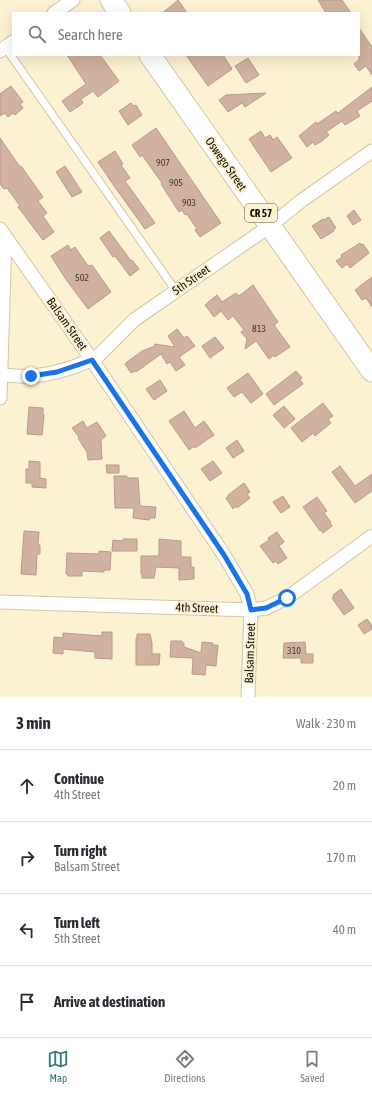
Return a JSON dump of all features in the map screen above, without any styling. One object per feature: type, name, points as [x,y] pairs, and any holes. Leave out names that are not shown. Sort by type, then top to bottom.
[{"type":"main road","points":[[111,0],[119,12]]},
{"type":"main road","name":"Oswego Street","points":[[151,56],[372,372]]},
{"type":"street","points":[[55,12],[73,0]]},
{"type":"street","name":"5th Street","points":[[0,375],[31,376],[57,372],[92,360],[99,355],[134,320],[270,226],[301,201],[372,151]]},
{"type":"street","points":[[0,398],[3,232]]},
{"type":"street","name":"Balsam Street","points":[[3,232],[224,555],[247,594],[251,610],[248,697]]},
{"type":"street","name":"4th Street","points":[[0,602],[251,610],[266,608],[287,598],[372,536]]},
{"type":"lane","points":[[6,47],[12,56]]},
{"type":"lane","points":[[12,56],[176,291]]},
{"type":"building","points":[[178,0],[186,12],[163,12]]},
{"type":"building","points":[[318,0],[342,0],[350,12],[325,12]]},
{"type":"building","points":[[360,29],[372,47],[372,75],[366,66],[359,71],[354,64],[359,60]]},
{"type":"building","points":[[68,56],[101,56],[119,81],[98,97],[93,91],[81,99],[83,103],[70,112],[62,101],[86,84]]},
{"type":"building","points":[[187,56],[224,56],[232,69],[208,86]]},
{"type":"building","points":[[248,58],[259,75],[246,83],[235,66]]},
{"type":"building","points":[[11,86],[23,102],[20,104],[23,108],[15,115],[13,113],[8,117],[5,113],[0,116],[0,94]]},
{"type":"building","points":[[372,87],[372,101],[357,111],[360,116],[345,125],[342,121],[326,132],[329,135],[322,141],[315,145],[313,142],[307,147],[299,136],[316,122],[317,124],[336,111],[338,113]]},
{"type":"building","points":[[266,93],[245,107],[242,103],[228,112],[219,100],[226,95]]},
{"type":"building","points":[[131,103],[134,106],[136,105],[142,115],[128,125],[119,111]]},
{"type":"building","points":[[156,128],[221,223],[200,237],[195,230],[197,229],[187,214],[185,215],[182,210],[179,212],[161,184],[162,183],[142,155],[140,157],[132,145]]},
{"type":"building","points":[[261,131],[265,138],[270,135],[273,140],[277,137],[292,158],[271,172],[249,139]]},
{"type":"building","points":[[0,138],[43,197],[38,201],[47,213],[43,216],[54,232],[43,240],[18,207],[20,206],[7,188],[4,189],[0,184]]},
{"type":"building","points":[[115,151],[123,164],[121,165],[130,178],[125,181],[155,223],[145,229],[98,162]]},
{"type":"building","points":[[65,166],[82,192],[72,197],[56,172]]},
{"type":"building","points":[[354,210],[361,220],[353,225],[347,216]]},
{"type":"building","points":[[329,217],[336,228],[333,230],[334,231],[321,239],[312,226]]},
{"type":"building","points":[[109,231],[131,261],[132,260],[139,269],[130,276],[115,256],[113,257],[100,238]]},
{"type":"building","points":[[360,243],[362,245],[363,244],[369,253],[350,268],[347,264],[342,268],[336,261],[342,257],[341,255]]},
{"type":"building","points":[[68,245],[71,250],[75,247],[88,266],[92,265],[111,292],[88,309],[51,256]]},
{"type":"building","points":[[372,277],[372,307],[366,298],[362,300],[355,290]]},
{"type":"building","points":[[253,285],[278,322],[274,325],[290,347],[275,357],[274,355],[269,359],[256,341],[245,349],[247,339],[241,332],[244,330],[233,316],[228,320],[221,311],[214,317],[205,305],[217,295],[222,302],[236,293],[239,296]]},
{"type":"building","points":[[177,329],[184,338],[187,336],[195,346],[179,357],[185,365],[176,371],[170,362],[167,364],[161,354],[136,372],[131,373],[125,364],[142,351],[155,346],[154,344],[175,347],[168,336]]},
{"type":"building","points":[[215,337],[224,348],[210,358],[202,346]]},
{"type":"building","points":[[296,371],[302,378],[300,380],[303,384],[274,405],[266,394]]},
{"type":"building","points":[[248,373],[263,394],[251,403],[242,392],[234,397],[227,388]]},
{"type":"building","points":[[160,380],[167,391],[154,400],[146,389]]},
{"type":"building","points":[[323,403],[333,416],[328,419],[331,423],[315,436],[313,433],[302,442],[291,428]]},
{"type":"building","points":[[284,406],[295,419],[284,428],[273,415]]},
{"type":"building","points":[[29,407],[43,408],[44,415],[42,435],[27,434]]},
{"type":"building","points":[[184,411],[195,428],[204,421],[214,435],[195,448],[194,446],[189,450],[169,421]]},
{"type":"building","points":[[83,421],[87,428],[97,422],[106,436],[101,440],[102,459],[88,460],[87,452],[72,428]]},
{"type":"building","points":[[237,440],[244,451],[233,458],[226,448]]},
{"type":"building","points":[[29,461],[40,462],[40,478],[46,479],[46,488],[32,487],[32,483],[26,483],[26,469],[29,469]]},
{"type":"building","points":[[213,461],[222,473],[210,481],[201,469]]},
{"type":"building","points":[[106,465],[119,465],[119,473],[107,473]]},
{"type":"building","points":[[340,466],[355,486],[372,474],[372,491],[355,503],[332,472]]},
{"type":"building","points":[[114,476],[138,478],[140,506],[156,507],[155,518],[150,518],[149,520],[133,518],[134,508],[115,508]]},
{"type":"building","points":[[244,483],[250,492],[247,494],[250,498],[237,508],[236,506],[233,509],[226,498]]},
{"type":"building","points":[[283,496],[290,507],[281,513],[273,502]]},
{"type":"building","points":[[317,497],[327,511],[324,513],[331,522],[330,523],[332,526],[323,533],[303,507]]},
{"type":"building","points":[[24,531],[39,532],[38,545],[40,545],[40,554],[37,554],[36,575],[21,574]]},
{"type":"building","points":[[277,532],[284,542],[279,546],[287,558],[278,564],[276,561],[273,563],[260,546]]},
{"type":"building","points":[[123,539],[137,539],[137,551],[112,551],[113,540],[123,541]]},
{"type":"building","points":[[159,539],[181,541],[181,557],[191,557],[191,567],[194,567],[194,579],[179,580],[179,568],[156,567],[154,578],[142,578],[141,556],[159,556]]},
{"type":"building","points":[[99,551],[111,552],[110,570],[104,570],[104,572],[82,571],[82,576],[68,576],[68,574],[66,574],[67,553],[99,554]]},
{"type":"building","points":[[341,589],[354,608],[344,615],[332,598],[334,596],[333,595]]},
{"type":"building","points":[[367,619],[372,626],[372,629],[364,634],[358,625]]},
{"type":"building","points":[[102,632],[112,632],[112,659],[95,658],[95,652],[63,649],[63,654],[53,653],[54,637],[63,638],[63,633],[102,636]]},
{"type":"building","points":[[137,634],[150,634],[152,654],[160,654],[159,665],[136,665]]},
{"type":"building","points":[[171,641],[182,641],[182,643],[184,643],[184,647],[201,653],[202,642],[218,645],[216,666],[206,665],[205,675],[192,674],[193,658],[170,657]]},
{"type":"building","points":[[305,642],[306,654],[313,654],[313,663],[301,663],[301,658],[283,658],[284,643]]},
{"type":"route","points":[[31,376],[57,372],[92,360],[224,555],[247,594],[251,610],[266,608],[287,598]]}]
